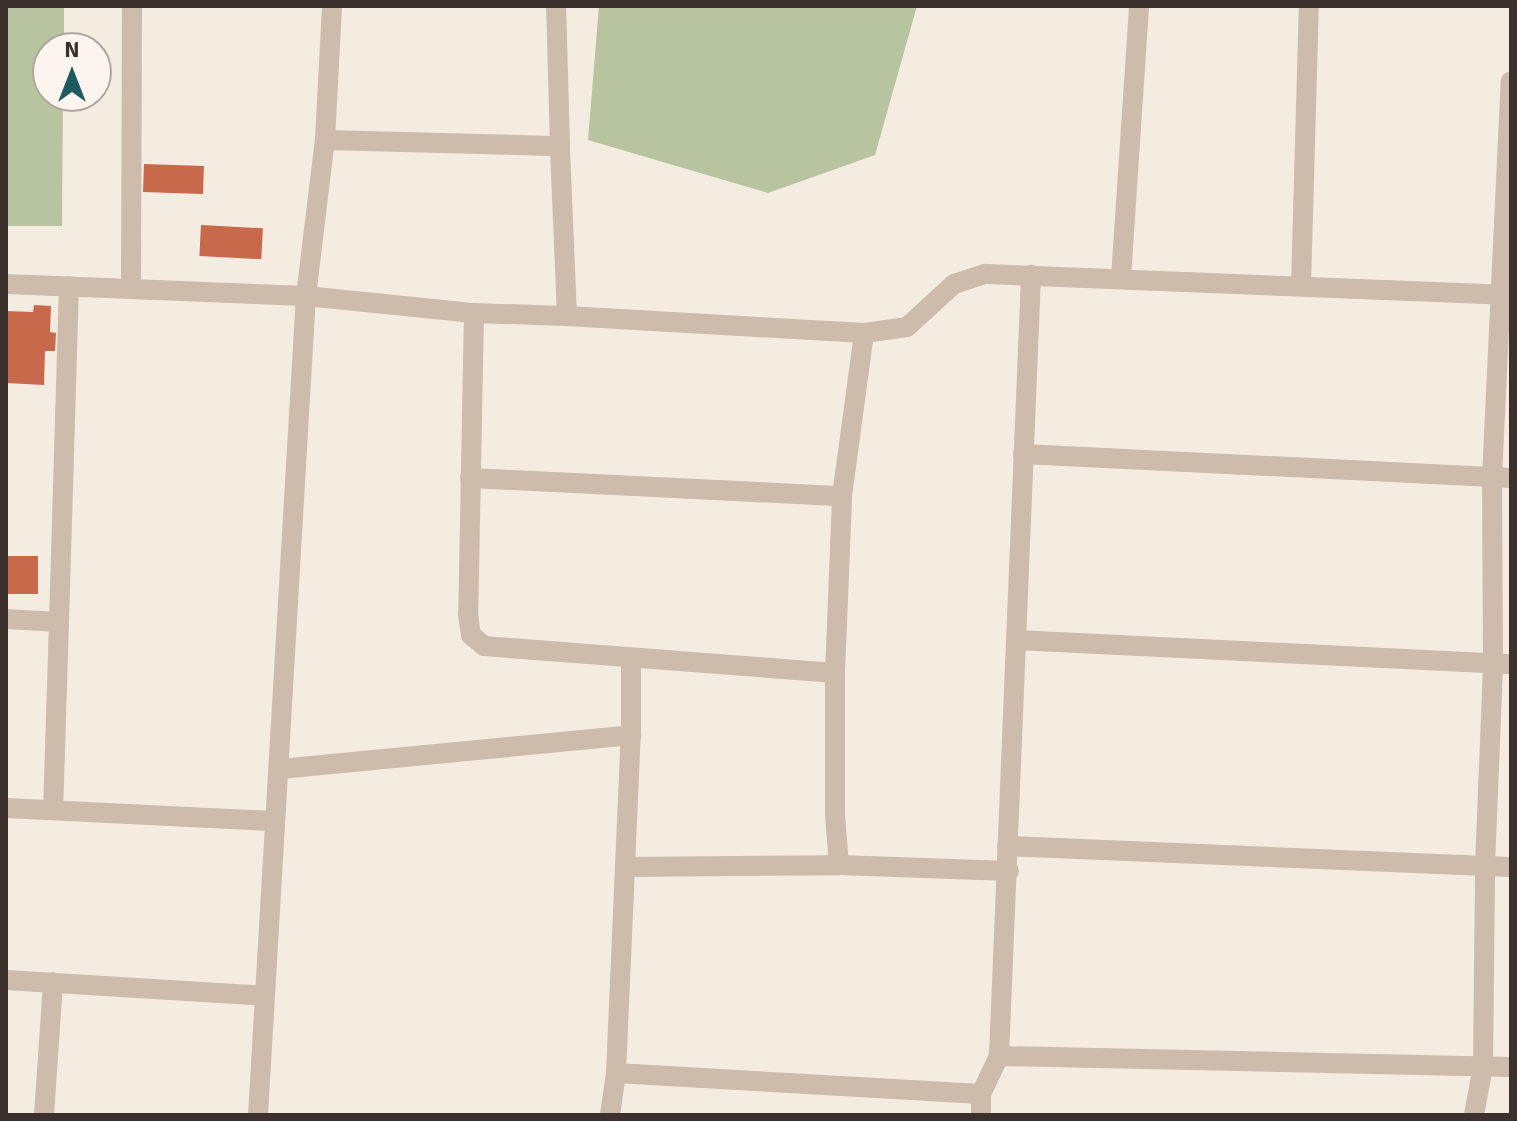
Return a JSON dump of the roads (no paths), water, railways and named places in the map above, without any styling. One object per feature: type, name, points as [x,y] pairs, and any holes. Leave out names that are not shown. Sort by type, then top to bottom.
[{"type":"street","points":[[131,288],[132,6]]},
{"type":"street","points":[[258,1115],[306,296],[325,140],[332,6]]},
{"type":"street","points":[[556,6],[567,316]]},
{"type":"street","points":[[1121,278],[1139,6]]},
{"type":"street","points":[[1301,286],[1309,6]]},
{"type":"street","points":[[1474,1115],[1483,1066],[1485,866],[1502,664],[1502,478],[1511,81]]},
{"type":"street","points":[[325,140],[560,146]]},
{"type":"street","points":[[6,284],[306,296],[474,313],[864,333],[907,327],[954,284],[985,274],[1506,295]]},
{"type":"street","points":[[981,1115],[981,1094],[999,1056],[1009,871],[1007,846],[1031,275]]},
{"type":"street","points":[[53,810],[69,286]]},
{"type":"street","points":[[474,313],[468,614],[471,635],[484,646],[835,673]]},
{"type":"street","points":[[839,865],[835,815],[835,673],[842,496],[864,333]]},
{"type":"street","points":[[1023,454],[1502,478]]},
{"type":"street","points":[[470,478],[842,496]]},
{"type":"street","points":[[6,619],[59,622]]},
{"type":"street","points":[[1017,640],[1502,664]]},
{"type":"street","points":[[610,1115],[616,1073],[631,735],[631,659]]},
{"type":"street","points":[[280,769],[631,735]]},
{"type":"street","points":[[6,808],[274,821]]},
{"type":"street","points":[[1007,846],[1511,867]]},
{"type":"street","points":[[625,867],[839,865],[1009,871]]},
{"type":"street","points":[[6,980],[265,996]]},
{"type":"street","points":[[44,1115],[53,982]]},
{"type":"street","points":[[999,1056],[1511,1067]]},
{"type":"street","points":[[616,1073],[981,1094]]}]
